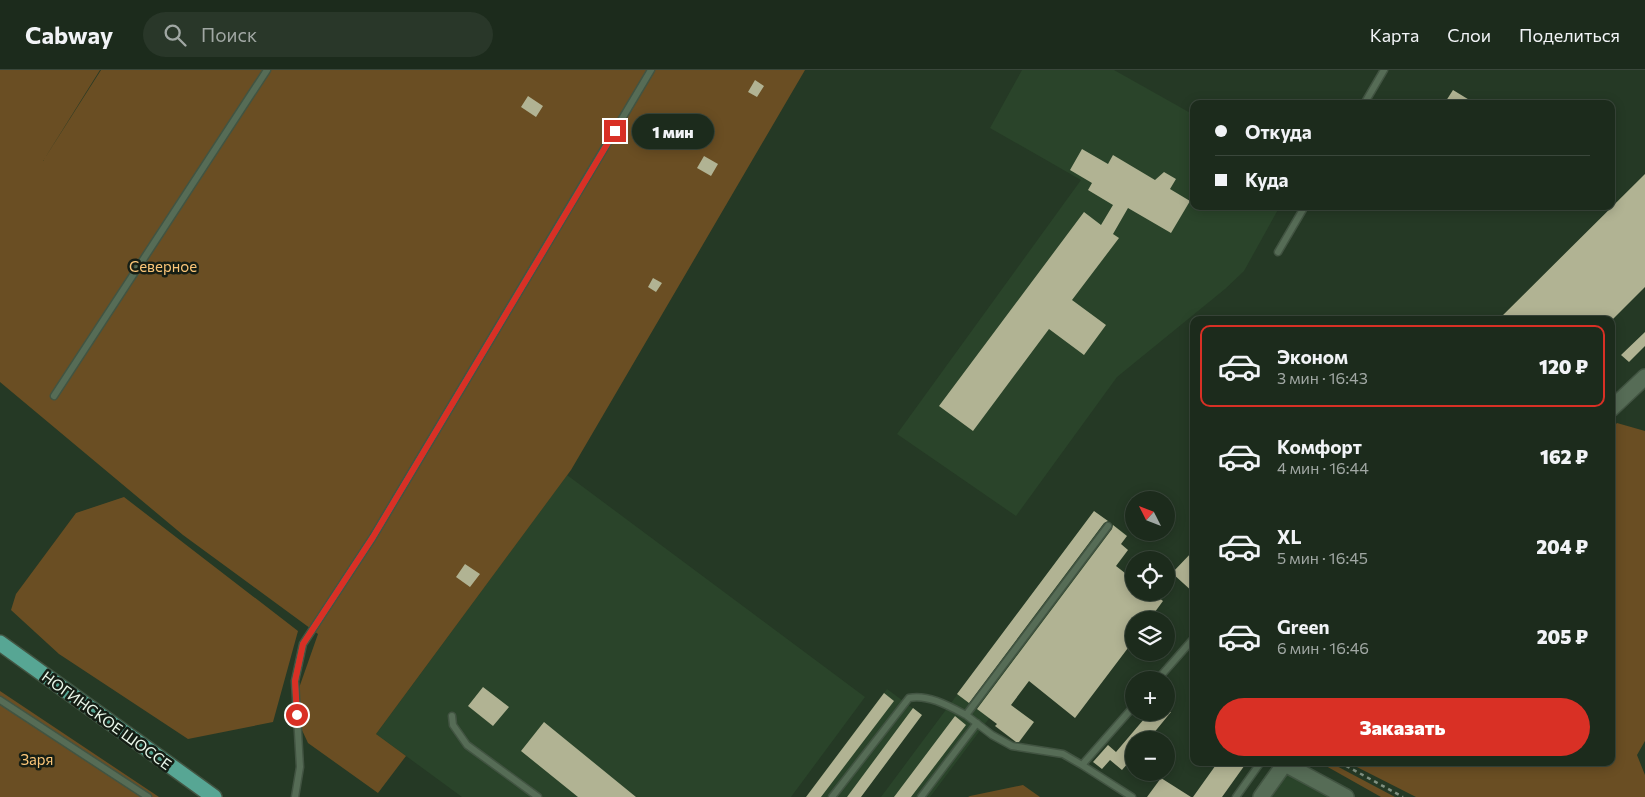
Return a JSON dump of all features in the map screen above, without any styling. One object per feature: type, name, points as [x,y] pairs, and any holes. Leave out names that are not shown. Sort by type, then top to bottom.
[{"type":"highway","name":"НОГИНСКОЕ ШОССЕ","points":[[0,643],[214,797]]},
{"type":"main road","points":[[1615,405],[1645,377]]},
{"type":"main road","points":[[1261,797],[1284,766]]},
{"type":"main road","points":[[1291,766],[1346,797]]},
{"type":"lane","points":[[54,396],[267,70]]},
{"type":"lane","points":[[295,797],[300,767],[295,681],[303,644],[373,537],[651,70]]},
{"type":"lane","points":[[1366,100],[1384,70]]},
{"type":"lane","points":[[1278,252],[1302,210]]},
{"type":"lane","points":[[966,714],[1108,526]]},
{"type":"lane","points":[[1165,671],[1190,643]]},
{"type":"lane","points":[[832,797],[908,698],[916,696],[940,703],[966,714],[992,734],[1012,746],[1063,754],[1132,797]]},
{"type":"lane","points":[[0,700],[148,797]]},
{"type":"lane","points":[[452,716],[453,725],[467,746],[538,797]]},
{"type":"lane","points":[[1082,765],[1125,716]]},
{"type":"lane","points":[[921,797],[977,723]]},
{"type":"lane","points":[[1236,797],[1258,766]]},
{"type":"path","points":[[1346,766],[1403,797]]},
{"type":"shaded area","points":[[1022,70],[1114,70],[1190,113],[1190,210],[1278,210],[1244,271],[1225,289],[1117,377],[1016,516],[897,434],[1081,180],[990,128]]},
{"type":"shaded area","points":[[567,475],[865,697],[791,797],[462,797],[376,734]]},
{"type":"shaded area","points":[[1094,511],[1125,534],[1125,538],[930,797],[881,797]]},
{"type":"shaded area","points":[[887,689],[922,715],[861,797],[806,797]]},
{"type":"shaded area","points":[[1284,766],[1289,766],[1346,797],[1261,797]]},
{"type":"green space","name":"Северное","points":[[0,70],[100,70],[43,161],[101,70],[805,70],[571,470],[376,734],[406,756],[378,793],[308,743],[301,728],[299,688],[318,634],[183,535],[0,382]]},
{"type":"green space","points":[[1617,423],[1645,431],[1645,741],[1637,755],[1645,775],[1645,797],[1416,797],[1355,766],[1615,766],[1615,425]]},
{"type":"green space","points":[[124,497],[298,631],[273,722],[188,739],[59,654],[11,610],[16,594],[76,513]]},
{"type":"green space","name":"Заря","points":[[0,691],[159,797],[0,797]]},
{"type":"green space","points":[[1326,766],[1337,766],[1395,797],[1381,797]]},
{"type":"green space","points":[[1023,785],[1040,797],[968,797],[970,796]]},
{"type":"building","points":[[755,80],[764,86],[757,97],[748,92]]},
{"type":"building","points":[[1453,90],[1469,100],[1447,100]]},
{"type":"building","points":[[528,96],[543,106],[536,117],[521,107]]},
{"type":"building","points":[[1082,149],[1108,164],[1113,155],[1155,180],[1164,172],[1176,179],[1170,189],[1190,201],[1171,233],[1128,208],[1113,234],[1119,238],[1072,300],[1106,325],[1084,355],[1049,329],[973,431],[939,406],[1084,212],[1101,225],[1113,205],[1088,190],[1092,183],[1070,170]]},
{"type":"building","points":[[704,156],[718,164],[711,176],[697,168]]},
{"type":"building","points":[[1645,174],[1645,287],[1615,317],[1502,316],[1609,210],[1615,210],[1615,204]]},
{"type":"building","points":[[653,278],[662,283],[656,292],[648,287]]},
{"type":"building","points":[[1645,332],[1645,346],[1629,362],[1621,355]]},
{"type":"building","points":[[1094,511],[1108,521],[1104,523],[969,703],[957,694]]},
{"type":"building","points":[[1113,525],[1125,534],[1125,539],[1121,544],[1128,550],[1125,551],[1125,554],[1116,566],[1125,573],[1125,601],[1163,601],[1156,611],[1125,611],[1125,652],[1075,718],[1029,681],[1011,705],[1034,722],[1019,742],[1016,742],[977,709],[1112,529]]},
{"type":"building","points":[[1190,554],[1190,589],[1175,576],[1175,570]]},
{"type":"building","points":[[465,564],[480,574],[470,587],[456,577]]},
{"type":"building","points":[[483,687],[509,707],[493,726],[468,706]]},
{"type":"building","points":[[884,693],[894,701],[821,797],[806,797]]},
{"type":"building","points":[[913,708],[922,715],[861,797],[847,797]]},
{"type":"building","points":[[955,716],[966,725],[911,797],[894,797]]},
{"type":"building","points":[[1142,721],[1164,721],[1155,731],[1134,731]]},
{"type":"building","points":[[544,722],[636,797],[578,797],[521,751]]},
{"type":"building","points":[[1125,741],[1125,766],[1122,770],[1110,760],[1102,769],[1093,762],[1108,745],[1116,752]]},
{"type":"building","points":[[1215,766],[1244,766],[1222,797],[1193,797]]},
{"type":"building","points":[[1159,781],[1166,781],[1191,797],[1147,797]]},
{"type":"route","points":[[297,715],[295,681],[303,644],[373,537],[615,131]]}]
